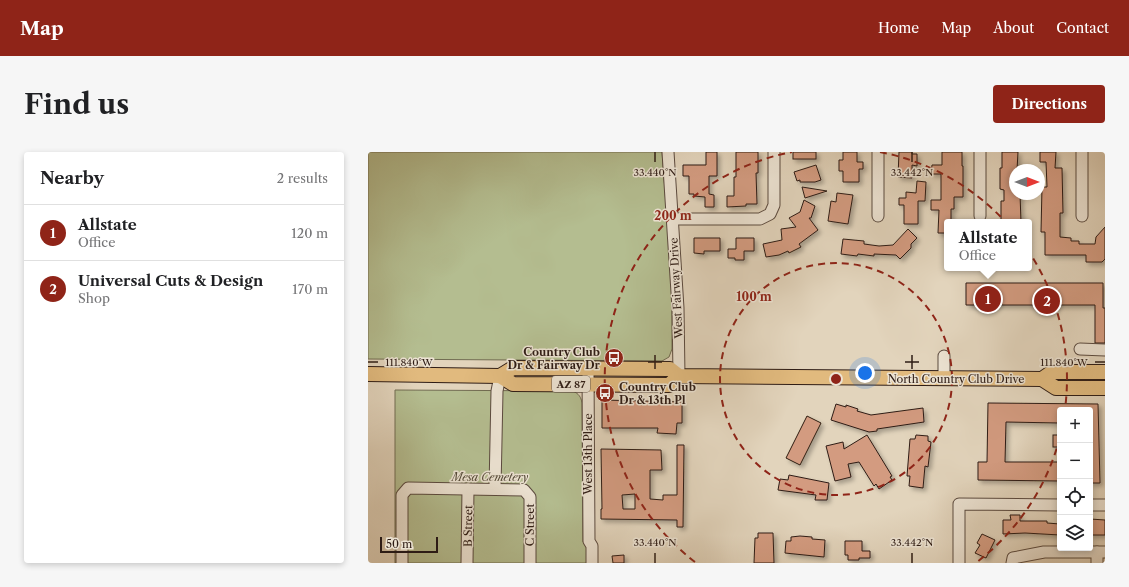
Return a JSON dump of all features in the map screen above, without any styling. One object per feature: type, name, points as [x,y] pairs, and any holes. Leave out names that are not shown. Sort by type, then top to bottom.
[{"type":"main road","name":"North Country Club Drive","points":[[500,376],[513,368],[670,369],[679,376],[1042,379],[1056,388],[1105,388]]},
{"type":"main road","name":"North Country Club Drive","points":[[1042,379],[1052,372],[1105,372]]},
{"type":"main road","name":"North Country Club Drive","points":[[368,374],[500,376],[513,384],[669,385],[679,376]]},
{"type":"street","name":"West Fairway Drive","points":[[668,152],[672,219],[681,270],[678,308],[679,376]]},
{"type":"street","points":[[672,219],[760,219],[770,214],[774,205],[774,152]]},
{"type":"street","points":[[878,152],[878,216]]},
{"type":"street","points":[[980,152],[980,216]]},
{"type":"street","points":[[1082,152],[1082,216]]},
{"type":"street","points":[[1080,349],[1105,350]]},
{"type":"street","points":[[944,356],[944,378]]},
{"type":"street","name":"West 13th Place","points":[[588,368],[588,541],[592,546],[592,563]]},
{"type":"street","points":[[402,563],[402,495],[408,488],[499,489],[503,402],[500,376]]},
{"type":"street","name":"B Street","points":[[467,563],[468,489]]},
{"type":"street","name":"C Street","points":[[499,489],[524,490],[530,497],[530,563]]},
{"type":"street","points":[[959,563],[959,504],[1057,505]]},
{"type":"street","points":[[1093,505],[1105,505]]},
{"type":"street","points":[[1012,561],[1044,552],[1100,556]]},
{"type":"green space","points":[[368,152],[662,152],[672,282],[672,349],[669,357],[662,361],[368,359]]},
{"type":"green space","name":"Mesa Cemetery","points":[[395,390],[573,391],[578,395],[582,403],[583,542],[587,542],[588,563],[395,563]]},
{"type":"building","points":[[706,152],[717,152],[717,176],[709,176],[709,194],[714,195],[714,207],[705,207],[705,197],[689,194],[689,176],[683,176],[683,165],[706,165]]},
{"type":"building","points":[[736,152],[758,152],[758,173],[756,173],[757,204],[727,207],[727,196],[734,196]]},
{"type":"building","points":[[793,152],[816,152],[816,159],[793,159]]},
{"type":"building","points":[[843,152],[857,152],[857,162],[863,162],[863,169],[859,169],[859,182],[843,182],[843,171],[839,171],[839,160],[843,160]]},
{"type":"building","points":[[899,152],[912,152],[912,154],[917,154],[917,166],[912,165],[912,178],[898,177]]},
{"type":"building","points":[[942,152],[962,152],[963,197],[954,197],[954,209],[951,209],[951,219],[944,219],[944,233],[938,233],[939,210],[931,210],[931,200],[941,200],[941,174],[931,174],[932,165],[942,165]]},
{"type":"building","points":[[1002,152],[1018,152],[1017,164],[1009,164],[1009,200],[1020,200],[1021,219],[1001,219],[1001,201],[1004,201],[1004,190],[1000,189],[1000,168],[1002,168]]},
{"type":"building","points":[[1040,152],[1056,152],[1055,168],[1062,168],[1063,213],[1060,213],[1060,237],[1071,238],[1071,241],[1079,241],[1079,244],[1095,244],[1096,237],[1105,227],[1105,259],[1102,262],[1086,262],[1086,255],[1045,255],[1045,232],[1041,232],[1042,200],[1045,200],[1045,187],[1047,187],[1046,162],[1040,162]]},
{"type":"building","points":[[816,165],[821,180],[815,182],[797,181],[794,172]]},
{"type":"building","points":[[917,181],[926,182],[925,201],[918,201],[918,224],[904,224],[904,205],[899,205],[899,198],[906,198],[906,192],[916,193]]},
{"type":"building","points":[[802,187],[827,191],[805,198]]},
{"type":"building","points":[[837,193],[853,195],[848,224],[828,221],[831,201],[836,202]]},
{"type":"building","points":[[804,200],[815,206],[811,218],[809,218],[818,230],[799,244],[801,247],[789,253],[788,251],[779,255],[766,257],[763,244],[782,240],[781,229],[796,227],[789,218],[800,212]]},
{"type":"building","points":[[908,229],[917,238],[911,244],[911,248],[900,259],[896,255],[874,254],[874,256],[858,254],[857,256],[841,254],[843,239],[864,241],[864,244],[879,246],[893,245]]},
{"type":"building","points":[[694,238],[720,238],[720,251],[704,251],[704,254],[694,253]]},
{"type":"building","points":[[736,238],[754,238],[754,251],[744,251],[744,260],[728,258],[728,249],[736,249]]},
{"type":"building","points":[[966,283],[1103,283],[1105,343],[1095,343],[1095,305],[966,305]]},
{"type":"building","points":[[602,400],[682,402],[682,423],[677,423],[676,434],[657,433],[658,428],[602,428]]},
{"type":"building","points":[[988,403],[1098,404],[1100,483],[1093,483],[1093,407],[1057,407],[1057,423],[1006,422],[1005,462],[1057,462],[1057,481],[978,480],[978,462],[987,462]]},
{"type":"building","points":[[836,404],[846,407],[846,405],[858,409],[857,411],[871,415],[923,408],[924,422],[877,429],[877,431],[869,432],[831,420]]},
{"type":"building","points":[[807,416],[821,423],[800,465],[786,458]]},
{"type":"building","points":[[867,435],[892,476],[890,477],[892,480],[879,489],[876,484],[874,486],[859,462],[848,464],[851,477],[835,481],[826,446],[843,442],[844,449]]},
{"type":"building","points":[[916,435],[928,436],[928,441],[931,442],[928,467],[925,466],[923,488],[909,486],[910,476],[907,476],[910,439],[915,439]]},
{"type":"building","points":[[1053,435],[1057,435],[1057,447],[1053,447]]},
{"type":"building","points":[[677,445],[684,445],[683,527],[677,527],[677,520],[601,519],[601,449],[661,450],[662,470],[650,470],[650,499],[663,500],[663,495],[677,495]],"holes":[[[635,494],[635,509],[623,509],[622,495]]]},
{"type":"building","points":[[789,475],[829,483],[827,500],[815,500],[816,495],[778,490],[780,479],[788,480]]},
{"type":"building","points":[[1010,515],[1020,515],[1020,521],[1047,521],[1047,523],[1057,524],[1057,535],[1025,533],[1003,534],[1003,520],[1011,520]]},
{"type":"building","points":[[1093,519],[1105,520],[1105,535],[1093,535]]},
{"type":"building","points":[[758,533],[773,533],[774,563],[754,563],[755,538],[758,538]]},
{"type":"building","points":[[982,534],[995,540],[986,558],[975,553],[980,545],[977,543]]},
{"type":"building","points":[[800,536],[825,540],[824,557],[785,553],[786,541],[791,541],[791,537]]},
{"type":"building","points":[[845,541],[862,541],[862,551],[870,551],[870,558],[848,560],[848,555],[845,555]]},
{"type":"building","points":[[624,555],[624,563],[613,563],[612,556]]},
{"type":"place","name":"Allstate","points":[[988,299]]},
{"type":"place","name":"Universal Cuts & Design","points":[[1047,301]]},
{"type":"place","name":"Country Club Dr & Fairway Dr","points":[[614,358]]},
{"type":"place","name":"Country Club Dr & 13th Pl","points":[[605,393]]}]
